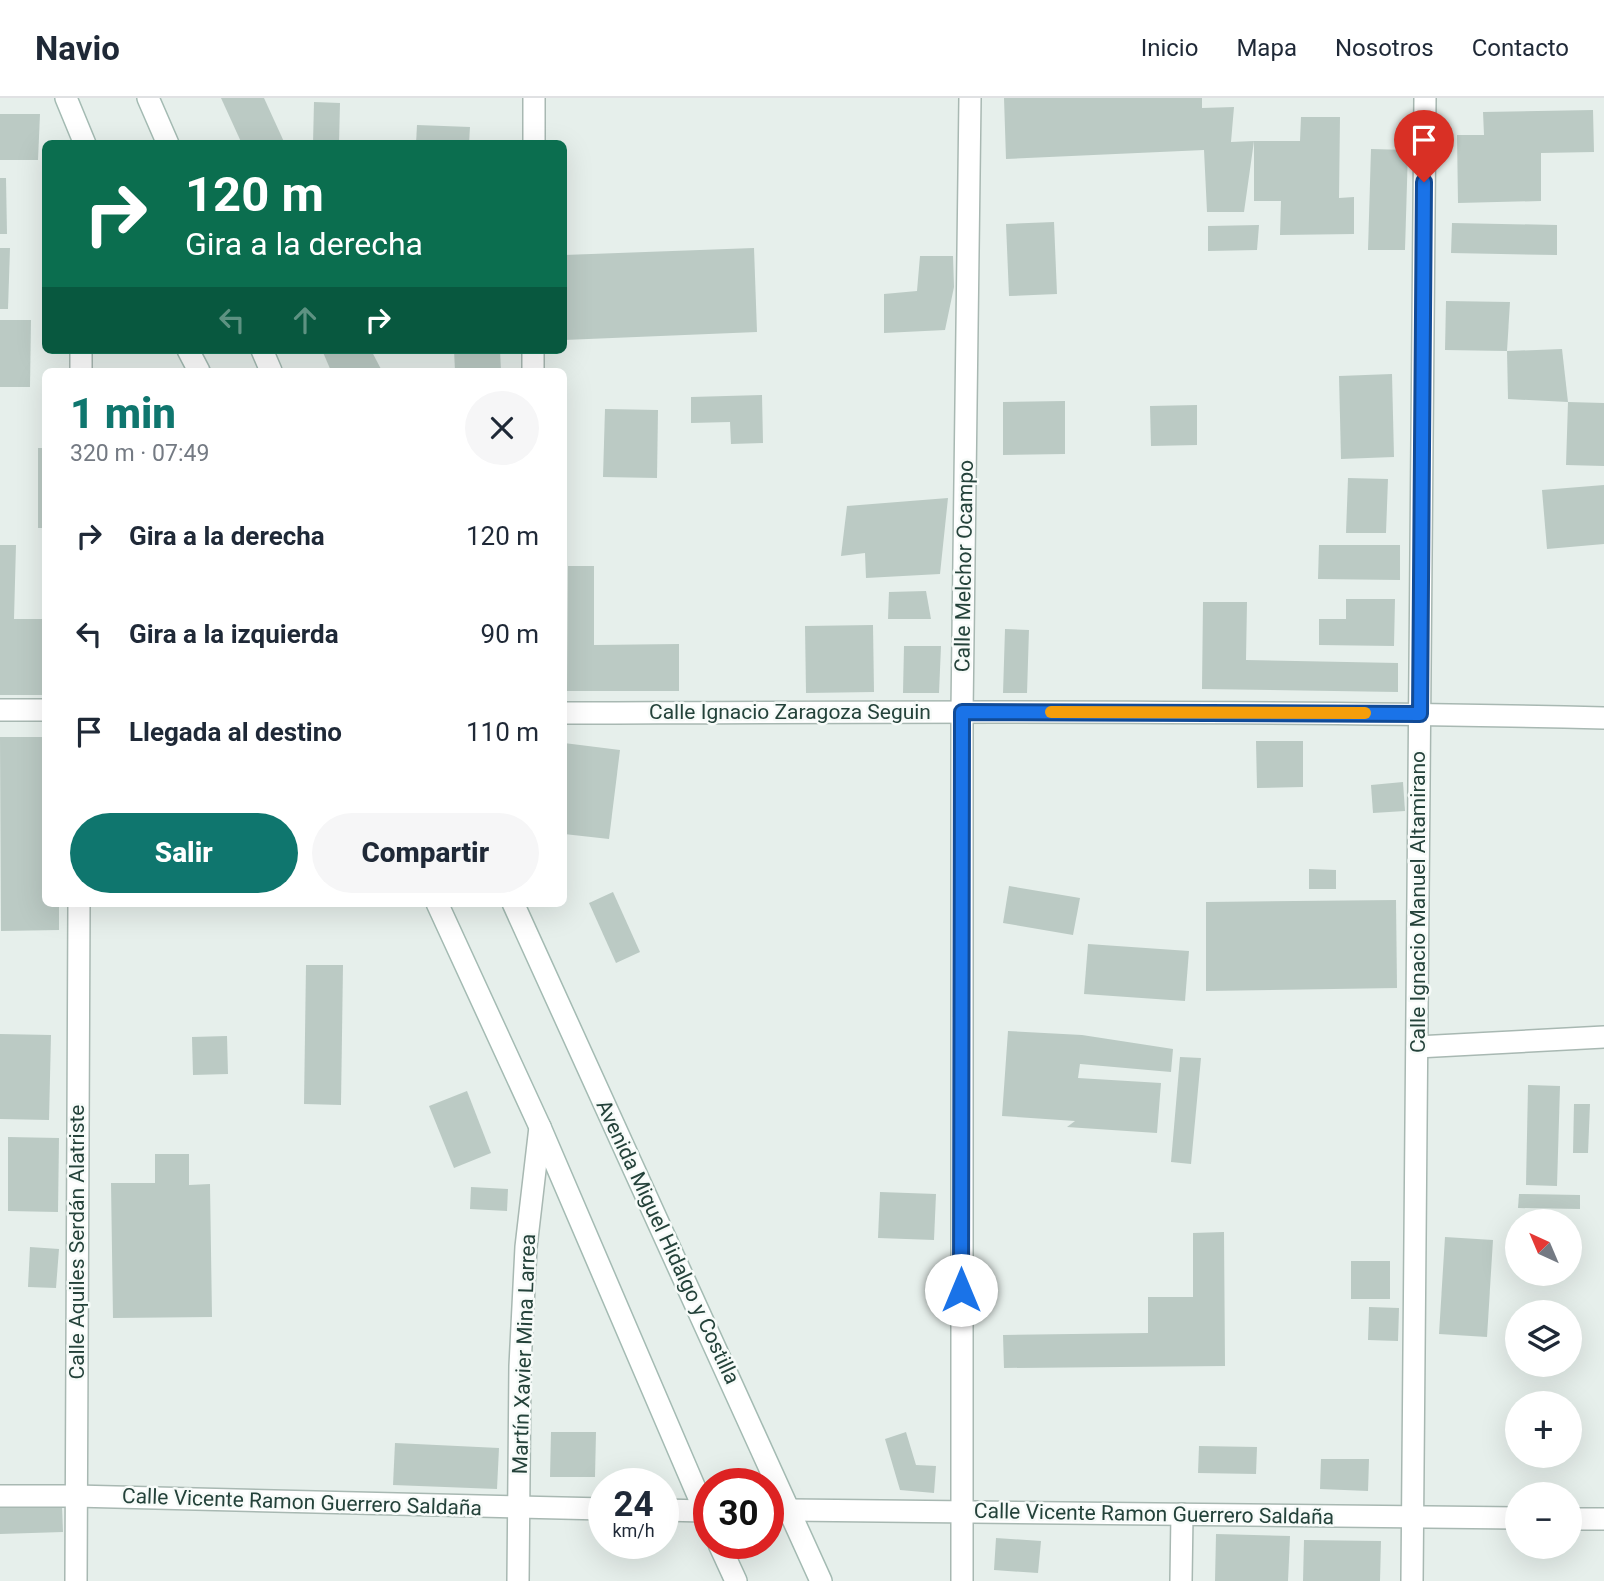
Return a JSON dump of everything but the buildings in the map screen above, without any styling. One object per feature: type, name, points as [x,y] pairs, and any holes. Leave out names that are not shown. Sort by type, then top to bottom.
[{"type":"street","points":[[66,98],[83,140]]},
{"type":"street","points":[[148,98],[166,140]]},
{"type":"street","points":[[534,98],[534,140]]},
{"type":"street","name":"Calle Melchor Ocampo","points":[[962,1581],[962,712],[970,98]]},
{"type":"street","name":"Calle Ignacio Manuel Altamirano","points":[[1412,1581],[1425,98]]},
{"type":"street","points":[[0,709],[42,710]]},
{"type":"street","name":"Calle Ignacio Zaragoza Seguin","points":[[567,713],[1420,714],[1604,718]]},
{"type":"street","name":"Calle Aquiles Serdán Alatriste","points":[[76,1581],[79,907]]},
{"type":"street","points":[[440,907],[540,1127],[693,1483]]},
{"type":"street","name":"Avenida Miguel Hidalgo y Costilla","points":[[515,907],[821,1581]]},
{"type":"street","points":[[1417,1046],[1604,1037]]},
{"type":"street","name":"Martín Xavier Mina Larrea","points":[[518,1581],[520,1366],[526,1247],[540,1127]]},
{"type":"street","name":"Calle Vicente Ramon Guerrero Saldaña","points":[[0,1496],[588,1509]]},
{"type":"street","name":"Calle Vicente Ramon Guerrero Saldaña","points":[[790,1510],[1505,1518]]},
{"type":"street","points":[[1181,1581],[1182,1514]]},
{"type":"street","points":[[1582,1519],[1604,1520]]},
{"type":"street","points":[[726,1559],[736,1581]]},
{"type":"slow traffic","points":[[1051,712],[1365,713]]},
{"type":"route","points":[[961,1290],[962,712],[1420,714],[1424,182]]}]
